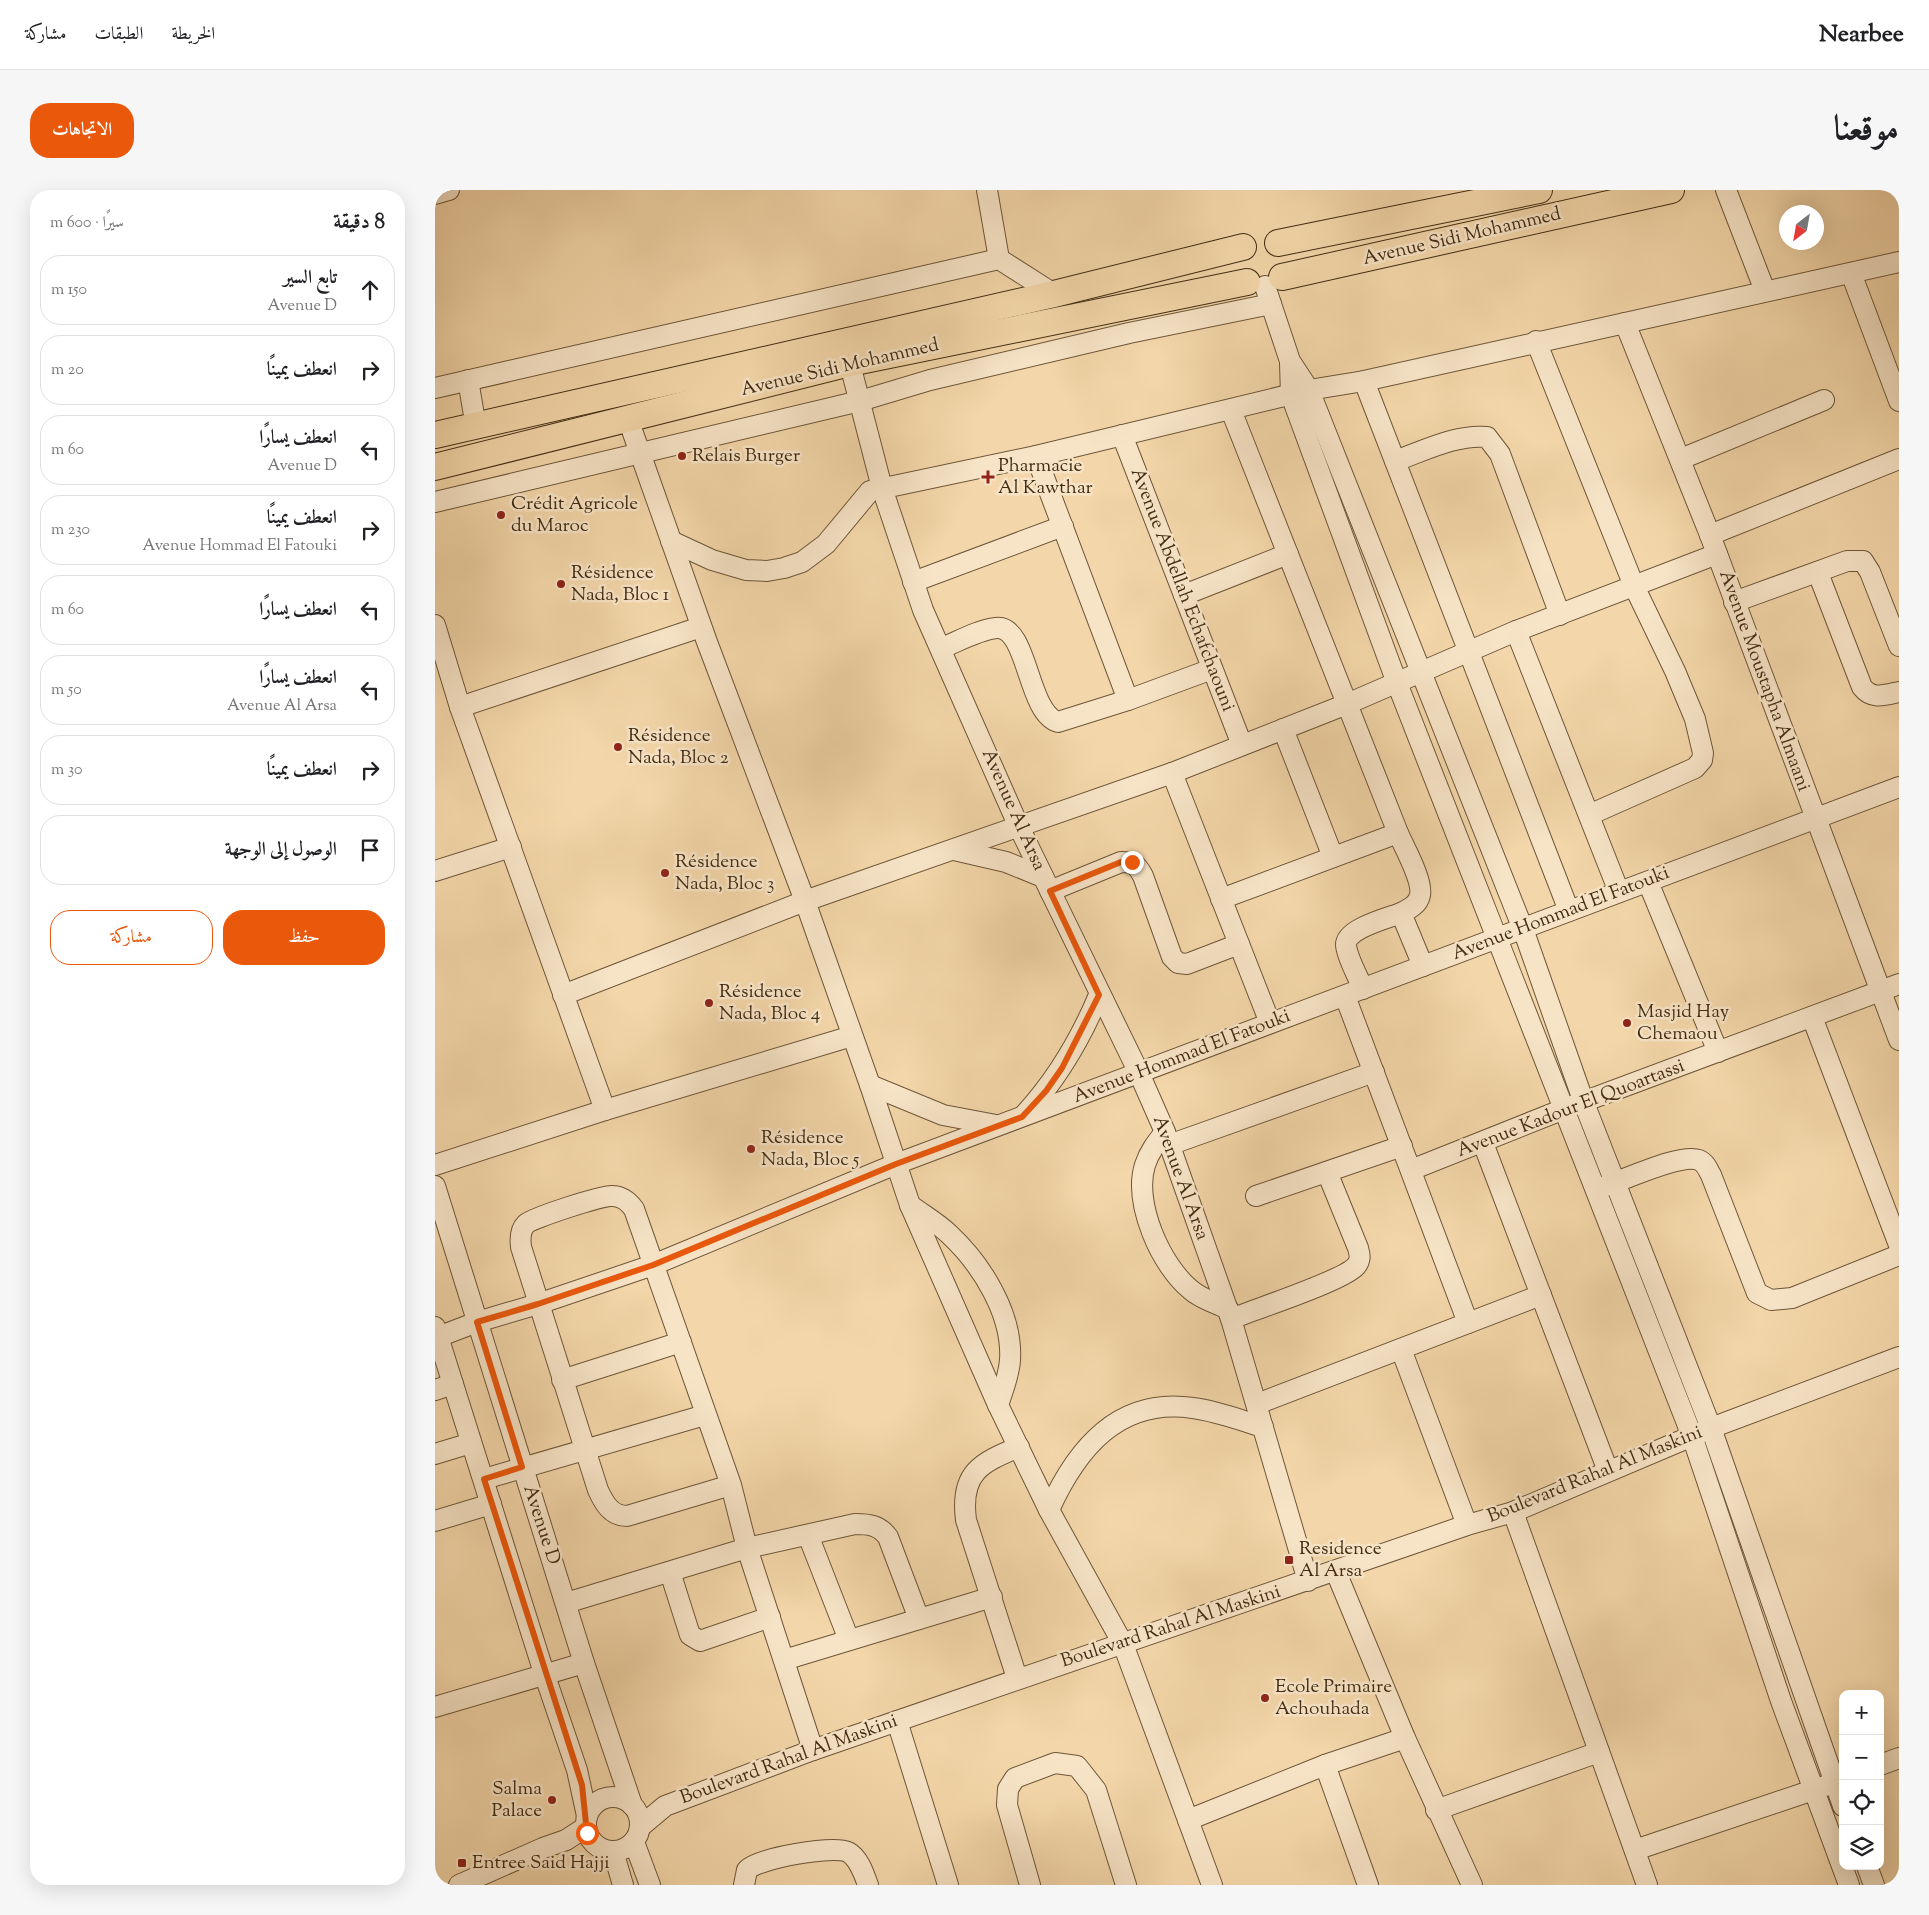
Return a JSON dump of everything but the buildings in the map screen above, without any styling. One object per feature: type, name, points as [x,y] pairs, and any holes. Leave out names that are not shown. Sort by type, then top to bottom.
[{"type":"main road","points":[[1277,243],[1539,190]]},
{"type":"main road","name":"Avenue Sidi Mohammed","points":[[435,435],[847,353],[1266,287],[1671,190]]},
{"type":"main road","points":[[1265,238],[1277,243],[1285,253],[1287,266],[1266,287],[1239,272],[1238,259],[1243,247],[1253,240],[1265,238]]},
{"type":"main road","name":"Avenue Sidi Mohammed","points":[[435,468],[628,419],[847,353],[1054,294],[1243,247]]},
{"type":"street","points":[[435,194],[449,190]]},
{"type":"street","points":[[987,190],[999,259]]},
{"type":"street","points":[[1726,190],[1765,291]]},
{"type":"street","points":[[435,388],[999,259],[1054,294]]},
{"type":"street","points":[[671,541],[712,560],[746,570],[767,571],[785,568],[802,562],[818,551],[841,529],[870,491],[1036,456],[1300,393],[1364,381],[1536,341],[1899,262]]},
{"type":"street","points":[[1851,272],[1899,401]]},
{"type":"street","points":[[435,502],[860,401],[930,380],[1129,333],[1266,287],[1397,683],[1692,1436],[1813,1790],[1849,1885]]},
{"type":"street","name":"Avenue Moustapha Almaani","points":[[1625,323],[1681,459],[1879,991],[1899,1040]]},
{"type":"street","points":[[1536,341],[1634,586],[1675,671],[1695,719],[1703,753],[1701,760],[1687,773],[1589,816]]},
{"type":"street","name":"Avenue Al Arsa","points":[[847,353],[882,488],[923,610],[942,648],[1019,826],[1099,995],[1139,1073],[1167,1138],[1230,1314],[1308,1581]]},
{"type":"street","points":[[468,380],[476,426]]},
{"type":"street","points":[[1364,381],[1569,911]]},
{"type":"street","points":[[1300,393],[1422,672],[1523,929],[1584,1103],[1711,1428],[1838,1781],[1635,1850]]},
{"type":"street","points":[[1681,459],[1824,400]]},
{"type":"street","points":[[1231,410],[1397,833],[1416,875],[1420,894],[1415,904],[1401,913],[1353,932],[1347,938],[1346,947],[1354,992],[1374,1072],[1468,1323]]},
{"type":"street","points":[[628,419],[701,627],[805,901],[910,1205],[998,1405],[1049,1510],[1123,1644],[1211,1885]]},
{"type":"street","name":"Avenue Abdellah Echafchaouni","points":[[1122,435],[1242,745]]},
{"type":"street","points":[[1395,461],[1457,439],[1473,435],[1487,436],[1500,454],[1560,615]]},
{"type":"street","points":[[1036,456],[1129,700]]},
{"type":"street","points":[[1710,535],[1899,459]]},
{"type":"street","points":[[913,582],[1063,526]]},
{"type":"street","points":[[1183,594],[1287,554]]},
{"type":"street","points":[[563,995],[805,901],[1172,773],[1347,704],[1516,631],[1717,554]]},
{"type":"street","points":[[1735,602],[1847,561],[1863,562],[1870,572],[1899,646]]},
{"type":"street","points":[[1818,573],[1867,693],[1878,697],[1899,692]]},
{"type":"street","points":[[435,625],[460,708],[605,1110]]},
{"type":"street","points":[[460,708],[701,627]]},
{"type":"street","points":[[942,648],[985,631],[997,628],[1003,629],[1009,633],[1019,649],[1043,712],[1051,720],[1058,722],[1129,700],[1212,669]]},
{"type":"street","points":[[1516,631],[1619,892]]},
{"type":"street","points":[[1283,730],[1333,857]]},
{"type":"street","points":[[1172,773],[1270,1024]]},
{"type":"street","name":"Avenue Hommad El Fatouki","points":[[436,1332],[538,1304],[653,1265],[896,1164],[1619,892],[1816,819],[1897,793]]},
{"type":"street","points":[[1221,899],[1397,833]]},
{"type":"street","points":[[435,871],[511,847]]},
{"type":"street","points":[[951,850],[1006,862],[1046,884],[1121,862],[1132,862],[1143,876],[1172,957],[1178,963],[1187,964],[1239,944]]},
{"type":"street","points":[[1647,882],[1717,1052]]},
{"type":"street","points":[[1401,913],[1423,966]]},
{"type":"street","name":"Avenue Kadour El Quoartassi","points":[[1411,1170],[1565,1109],[1899,984]]},
{"type":"street","points":[[1022,1117],[1046,1091],[1062,1068],[1099,995]]},
{"type":"street","points":[[1812,1018],[1899,1245]]},
{"type":"street","points":[[435,1165],[605,1110],[852,1036]]},
{"type":"street","points":[[1327,1172],[1358,1248],[1360,1258],[1357,1265],[1340,1276],[1230,1314],[1183,1284],[1165,1261],[1145,1206],[1142,1180],[1148,1156],[1167,1138],[1374,1072]]},
{"type":"street","points":[[870,1085],[943,1115],[999,1125]]},
{"type":"street","points":[[1483,1143],[1608,1471]]},
{"type":"street","points":[[1256,1196],[1402,1146]]},
{"type":"street","points":[[1596,1189],[1677,1161],[1698,1159],[1704,1163],[1711,1175],[1757,1292],[1771,1300],[1783,1300],[1803,1295],[1899,1254]]},
{"type":"street","name":"Avenue D","points":[[435,1186],[522,1467],[567,1603],[584,1663],[636,1821],[650,1885]]},
{"type":"street","points":[[731,1484],[622,1516],[610,1511],[603,1501],[538,1304],[520,1240],[525,1225],[537,1219],[606,1196],[625,1199],[634,1209],[705,1415],[731,1484],[747,1548],[813,1750]]},
{"type":"street","points":[[910,1205],[950,1235],[971,1257],[997,1303],[1006,1328],[1010,1350],[1009,1370],[998,1405]]},
{"type":"street","points":[[1257,1404],[1541,1295]]},
{"type":"street","points":[[436,1332],[444,1387],[471,1443],[484,1479],[544,1673],[582,1785],[588,1827],[600,1848],[613,1851],[623,1849],[636,1821],[620,1798],[606,1798],[594,1804],[588,1827],[459,1885]]},
{"type":"street","points":[[563,1380],[681,1342]]},
{"type":"street","points":[[1401,1349],[1467,1525]]},
{"type":"street","name":"Boulevard Rahal Al Maskini","points":[[636,1821],[651,1807],[665,1806],[813,1750],[1017,1678],[1336,1572],[1467,1525],[1513,1512],[1711,1428],[1899,1358]]},
{"type":"street","points":[[1049,1510],[1070,1470],[1086,1447],[1103,1430],[1125,1418],[1166,1407],[1193,1408],[1263,1427]]},
{"type":"street","points":[[484,1479],[705,1415]]},
{"type":"street","points":[[435,1454],[471,1443]]},
{"type":"street","points":[[1017,1678],[966,1520],[964,1505],[966,1488],[978,1467],[987,1460],[1019,1446]]},
{"type":"street","points":[[435,1521],[491,1504]]},
{"type":"street","points":[[1513,1512],[1647,1885]]},
{"type":"street","points":[[567,1603],[747,1548],[808,1536],[855,1524],[866,1524],[882,1529],[888,1537],[919,1619]]},
{"type":"street","points":[[808,1536],[849,1640]]},
{"type":"street","points":[[670,1572],[690,1635],[700,1641],[770,1617]]},
{"type":"street","points":[[1336,1572],[1467,1884]]},
{"type":"street","points":[[784,1660],[991,1597]]},
{"type":"street","points":[[435,1707],[544,1673],[584,1663]]},
{"type":"street","points":[[897,1721],[948,1885]]},
{"type":"street","points":[[1187,1820],[1325,1765],[1405,1738]]},
{"type":"street","points":[[1436,1810],[1599,1752]]},
{"type":"street","points":[[1884,1764],[1899,1758]]},
{"type":"street","points":[[1030,1885],[1009,1815],[1007,1796],[1015,1778],[1055,1763],[1077,1766],[1096,1790],[1125,1885]]},
{"type":"street","points":[[1325,1765],[1368,1885]]},
{"type":"street","points":[[744,1885],[747,1870],[757,1863],[797,1854],[841,1850],[855,1858],[868,1885]]},
{"type":"street","points":[[613,1851],[623,1885]]},
{"type":"street","points":[[1868,1870],[1874,1885]]},
{"type":"place","name":"Relais Burger","points":[[682,456]]},
{"type":"place","name":"Pharmacie Al Kawthar","points":[[988,477]]},
{"type":"place","name":"Crédit Agricole du Maroc","points":[[501,515]]},
{"type":"place","name":"Résidence Nada, Bloc 1","points":[[561,584]]},
{"type":"place","name":"Résidence Nada, Bloc 2","points":[[618,747]]},
{"type":"place","name":"Résidence Nada, Bloc 3","points":[[665,873]]},
{"type":"place","name":"Résidence Nada, Bloc 4","points":[[709,1003]]},
{"type":"place","name":"Masjid Hay Chemaou","points":[[1627,1023]]},
{"type":"place","name":"Résidence Nada, Bloc 5","points":[[751,1149]]},
{"type":"place","name":"Residence Al Arsa","points":[[1289,1560]]},
{"type":"place","name":"Ecole Primaire Achouhada","points":[[1265,1698]]},
{"type":"place","name":"Salma Palace","points":[[552,1800]]},
{"type":"place","name":"Entree Said Hajji","points":[[462,1863]]},
{"type":"route","points":[[587,1833],[587,1816],[582,1785],[544,1673],[484,1479],[522,1467],[477,1322],[538,1304],[653,1265],[896,1164],[1022,1117],[1046,1091],[1062,1068],[1099,995],[1050,891],[1121,862],[1132,862]]}]
